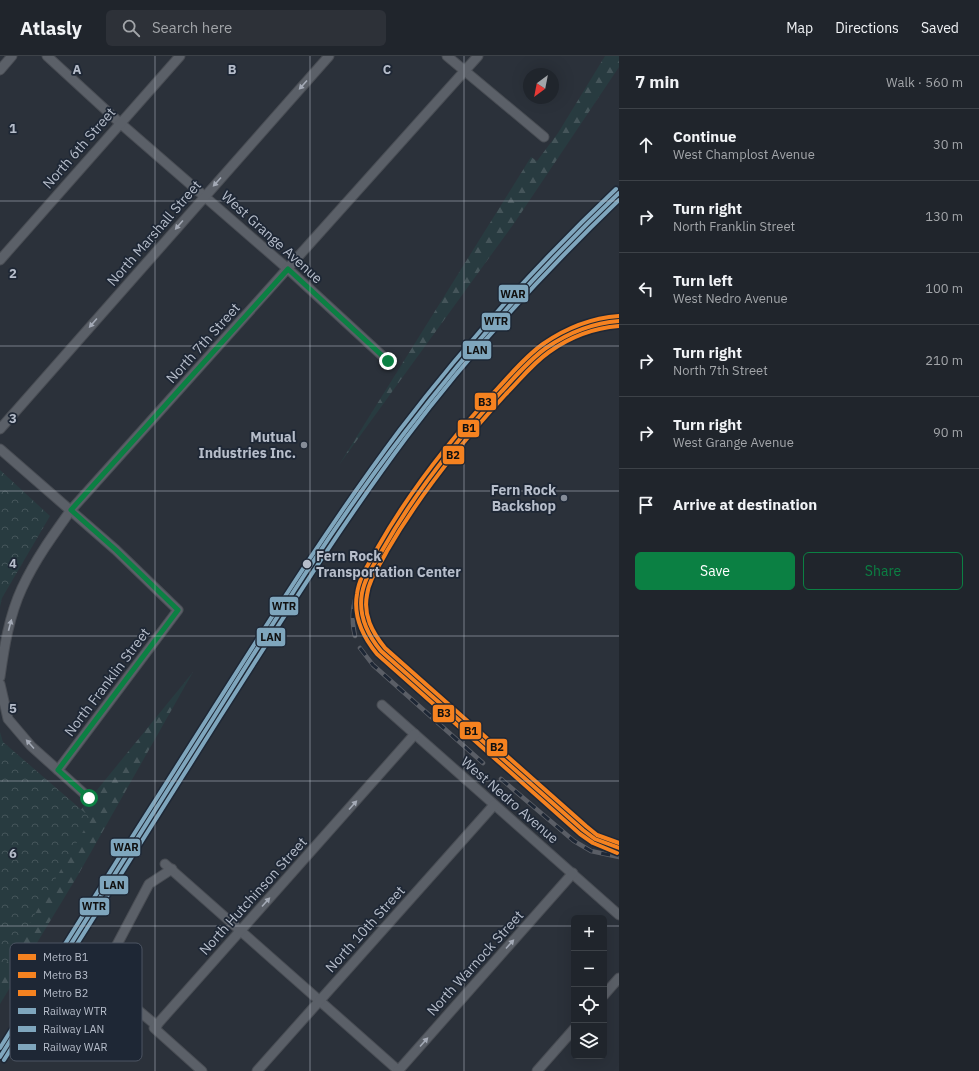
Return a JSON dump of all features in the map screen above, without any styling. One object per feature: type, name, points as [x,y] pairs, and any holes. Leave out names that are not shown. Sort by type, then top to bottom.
[{"type":"street","points":[[0,70],[12,56]]},
{"type":"street","name":"West Grange Avenue","points":[[47,56],[120,123],[288,269],[388,361]]},
{"type":"street","name":"North 6th Street","points":[[0,260],[180,56]]},
{"type":"street","name":"North Marshall Street","points":[[0,429],[329,56]]},
{"type":"street","points":[[447,56],[544,137]]},
{"type":"street","name":"North 7th Street","points":[[0,677],[5,646],[22,589],[43,550],[71,510],[478,56]]},
{"type":"street","points":[[0,449],[71,510]]},
{"type":"street","name":"North Franklin Street","points":[[58,770],[178,610],[116,550],[71,510]]},
{"type":"street","points":[[0,684],[8,719],[31,746],[89,798]]},
{"type":"street","name":"West Nedro Avenue","points":[[382,705],[619,915]]},
{"type":"street","name":"North Hutchinson Street","points":[[157,1026],[415,734]]},
{"type":"street","name":"North 10th Street","points":[[257,1071],[494,805]]},
{"type":"street","points":[[118,943],[149,884],[168,867],[399,1071]]},
{"type":"street","name":"North Warnock Street","points":[[399,1071],[573,873]]},
{"type":"street","points":[[607,992],[619,978]]},
{"type":"street","points":[[142,1013],[157,1026],[154,1028],[202,1071]]},
{"type":"street","points":[[537,1071],[571,1032]]},
{"type":"green space","points":[[605,56],[619,56],[619,67],[515,222],[339,465],[531,157],[537,161],[558,133]]},
{"type":"green space","points":[[0,470],[50,516],[2,598],[0,607]]},
{"type":"green space","points":[[193,672],[78,875],[37,943],[10,943],[10,987],[0,1004],[0,755],[75,817]]},
{"type":"green space","points":[[0,732],[3,742],[91,818],[18,943],[10,943],[10,957],[0,974]]},
{"type":"railway","points":[[355,636],[353,608],[356,595],[361,582],[390,535]]},
{"type":"railway","points":[[360,648],[373,665],[483,763]]},
{"type":"railway","points":[[501,779],[574,841],[591,851],[619,857]]},
{"type":"metro line","name":"B3","points":[[617,853],[593,843],[580,834],[377,654],[363,634],[356,611],[356,602],[358,588],[365,570],[418,484],[464,425],[509,376],[525,359],[543,344],[561,333],[579,325],[599,319],[619,316]]},
{"type":"metro line","name":"B1","points":[[619,321],[590,326],[572,333],[546,348],[528,363],[484,410],[452,448],[395,528],[365,581],[361,601],[361,609],[365,624],[381,651],[583,830],[595,839],[619,848]]},
{"type":"metro line","name":"B2","points":[[619,326],[591,331],[565,342],[549,352],[526,372],[457,450],[413,509],[375,572],[368,589],[366,602],[366,609],[370,623],[376,636],[385,648],[586,826],[597,835],[619,843]]},
{"type":"rail line","name":"WAR","points":[[66,943],[279,606],[325,535],[374,465],[424,399],[476,336],[558,246],[616,189]]},
{"type":"rail line","name":"WTR","points":[[71,943],[306,572],[379,466],[455,369],[507,308],[590,221],[619,193]]},
{"type":"rail line","name":"LAN","points":[[78,943],[288,611],[381,472],[430,406],[481,345],[562,256],[619,200]]},
{"type":"rail line","name":"WAR","points":[[0,1048],[10,1032]]},
{"type":"rail line","name":"WTR","points":[[0,1057],[10,1041]]},
{"type":"rail line","name":"LAN","points":[[4,1060],[10,1050]]},
{"type":"place","name":"Mutual Industries Inc.","points":[[304,445]]},
{"type":"place","name":"Fern Rock Backshop","points":[[564,498]]},
{"type":"place","name":"Fern Rock Transportation Center","points":[[307,564]]},
{"type":"route","points":[[89,798],[58,770],[178,610],[116,550],[71,510],[288,269],[388,361]]}]
